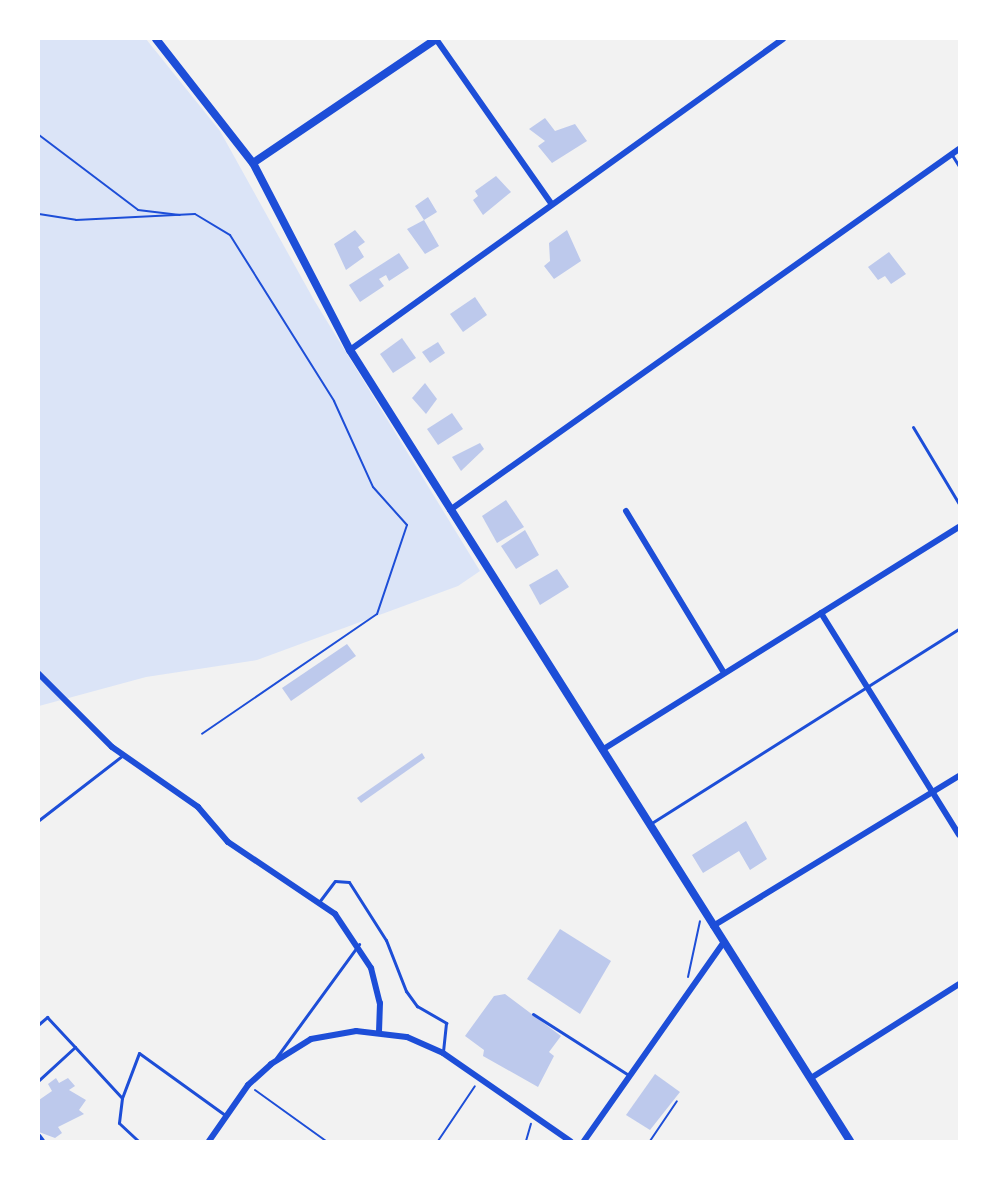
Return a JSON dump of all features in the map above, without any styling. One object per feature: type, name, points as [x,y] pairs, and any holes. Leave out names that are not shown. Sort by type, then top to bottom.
[{"type":"street","points":[[156,39],[253,163],[350,350],[849,1141]]},
{"type":"street","points":[[253,163],[436,39],[551,203]]},
{"type":"street","points":[[350,350],[551,203],[783,39]]},
{"type":"street","points":[[450,510],[959,149]]},
{"type":"street","points":[[626,511],[723,671]]},
{"type":"street","points":[[602,750],[723,671],[959,527]]},
{"type":"street","points":[[821,612],[959,835]]},
{"type":"street","points":[[39,674],[60,700],[123,754],[198,807],[228,842],[319,903],[359,944],[380,1003],[379,1033]]},
{"type":"street","points":[[713,926],[959,776]]},
{"type":"street","points":[[584,1141],[627,1074],[724,942]]},
{"type":"street","points":[[811,1078],[958,988]]},
{"type":"street","points":[[209,1141],[248,1085],[271,1065],[310,1039],[356,1030],[407,1037],[443,1053],[481,1077],[570,1141]]},
{"type":"street","points":[[39,1137],[42,1141]]},
{"type":"lane","points":[[951,154],[959,166]]},
{"type":"lane","points":[[913,427],[959,504]]},
{"type":"lane","points":[[649,825],[959,629]]},
{"type":"lane","points":[[39,820],[123,754]]},
{"type":"lane","points":[[319,903],[334,881],[349,882],[386,940],[406,991],[417,1006],[446,1023],[443,1053]]},
{"type":"lane","points":[[271,1065],[359,944]]},
{"type":"lane","points":[[533,1014],[627,1074]]},
{"type":"lane","points":[[39,1024],[47,1017],[122,1098]]},
{"type":"lane","points":[[39,1080],[75,1047]]},
{"type":"lane","points":[[138,1141],[119,1123],[122,1098],[139,1053],[226,1116]]},
{"type":"path","points":[[39,135],[138,210],[182,216]]},
{"type":"path","points":[[39,214],[76,220],[195,214],[230,235],[329,392],[374,487],[407,525],[377,614],[202,734]]},
{"type":"path","points":[[689,978],[686,974],[698,943],[698,923],[707,916]]},
{"type":"path","points":[[438,1141],[481,1077]]},
{"type":"path","points":[[248,1085],[326,1141]]},
{"type":"path","points":[[644,1141],[649,1140],[676,1101]]},
{"type":"path","points":[[526,1141],[534,1115]]},
{"type":"shaded area","points":[[39,39],[146,39],[220,131],[314,300],[480,571],[458,586],[257,660],[146,677],[39,706]]},
{"type":"building","points":[[545,118],[555,131],[575,124],[587,141],[552,163],[538,146],[545,141],[529,129]]},
{"type":"building","points":[[496,176],[511,192],[483,215],[473,200],[478,196],[475,191]]},
{"type":"building","points":[[428,197],[437,212],[424,220],[415,206]]},
{"type":"building","points":[[424,220],[439,246],[425,254],[407,229]]},
{"type":"building","points":[[355,230],[365,242],[358,247],[364,257],[346,270],[334,244]]},
{"type":"building","points":[[567,230],[581,261],[554,279],[544,266],[550,261],[549,243]]},
{"type":"building","points":[[889,252],[906,274],[891,284],[885,276],[878,280],[868,267]]},
{"type":"building","points":[[399,253],[409,268],[389,281],[386,275],[379,279],[384,286],[360,302],[349,285]]},
{"type":"building","points":[[475,297],[487,315],[463,332],[450,314]]},
{"type":"building","points":[[402,338],[416,358],[393,373],[380,354]]},
{"type":"building","points":[[438,342],[445,353],[430,363],[422,352]]},
{"type":"building","points":[[425,383],[437,399],[426,414],[412,398]]},
{"type":"building","points":[[452,413],[463,429],[438,445],[427,429]]},
{"type":"building","points":[[480,443],[484,449],[461,471],[452,457]]},
{"type":"building","points":[[506,500],[524,527],[497,543],[482,516]]},
{"type":"building","points":[[525,530],[539,555],[516,569],[501,546]]},
{"type":"building","points":[[557,569],[569,587],[540,605],[529,585]]},
{"type":"building","points":[[347,644],[356,656],[291,701],[282,688]]},
{"type":"building","points":[[422,753],[425,758],[361,803],[357,798]]},
{"type":"building","points":[[746,821],[767,859],[750,870],[739,851],[703,873],[692,855]]},
{"type":"building","points":[[560,929],[611,961],[580,1014],[527,979]]},
{"type":"building","points":[[505,994],[561,1036],[549,1052],[554,1056],[538,1087],[483,1056],[484,1050],[465,1036],[494,996]]},
{"type":"building","points":[[655,1074],[680,1092],[650,1130],[626,1115]]},
{"type":"building","points":[[56,1078],[59,1083],[68,1078],[75,1086],[69,1090],[86,1100],[79,1110],[84,1114],[58,1127],[62,1133],[55,1138],[39,1132],[39,1100],[52,1091],[48,1084]]}]
